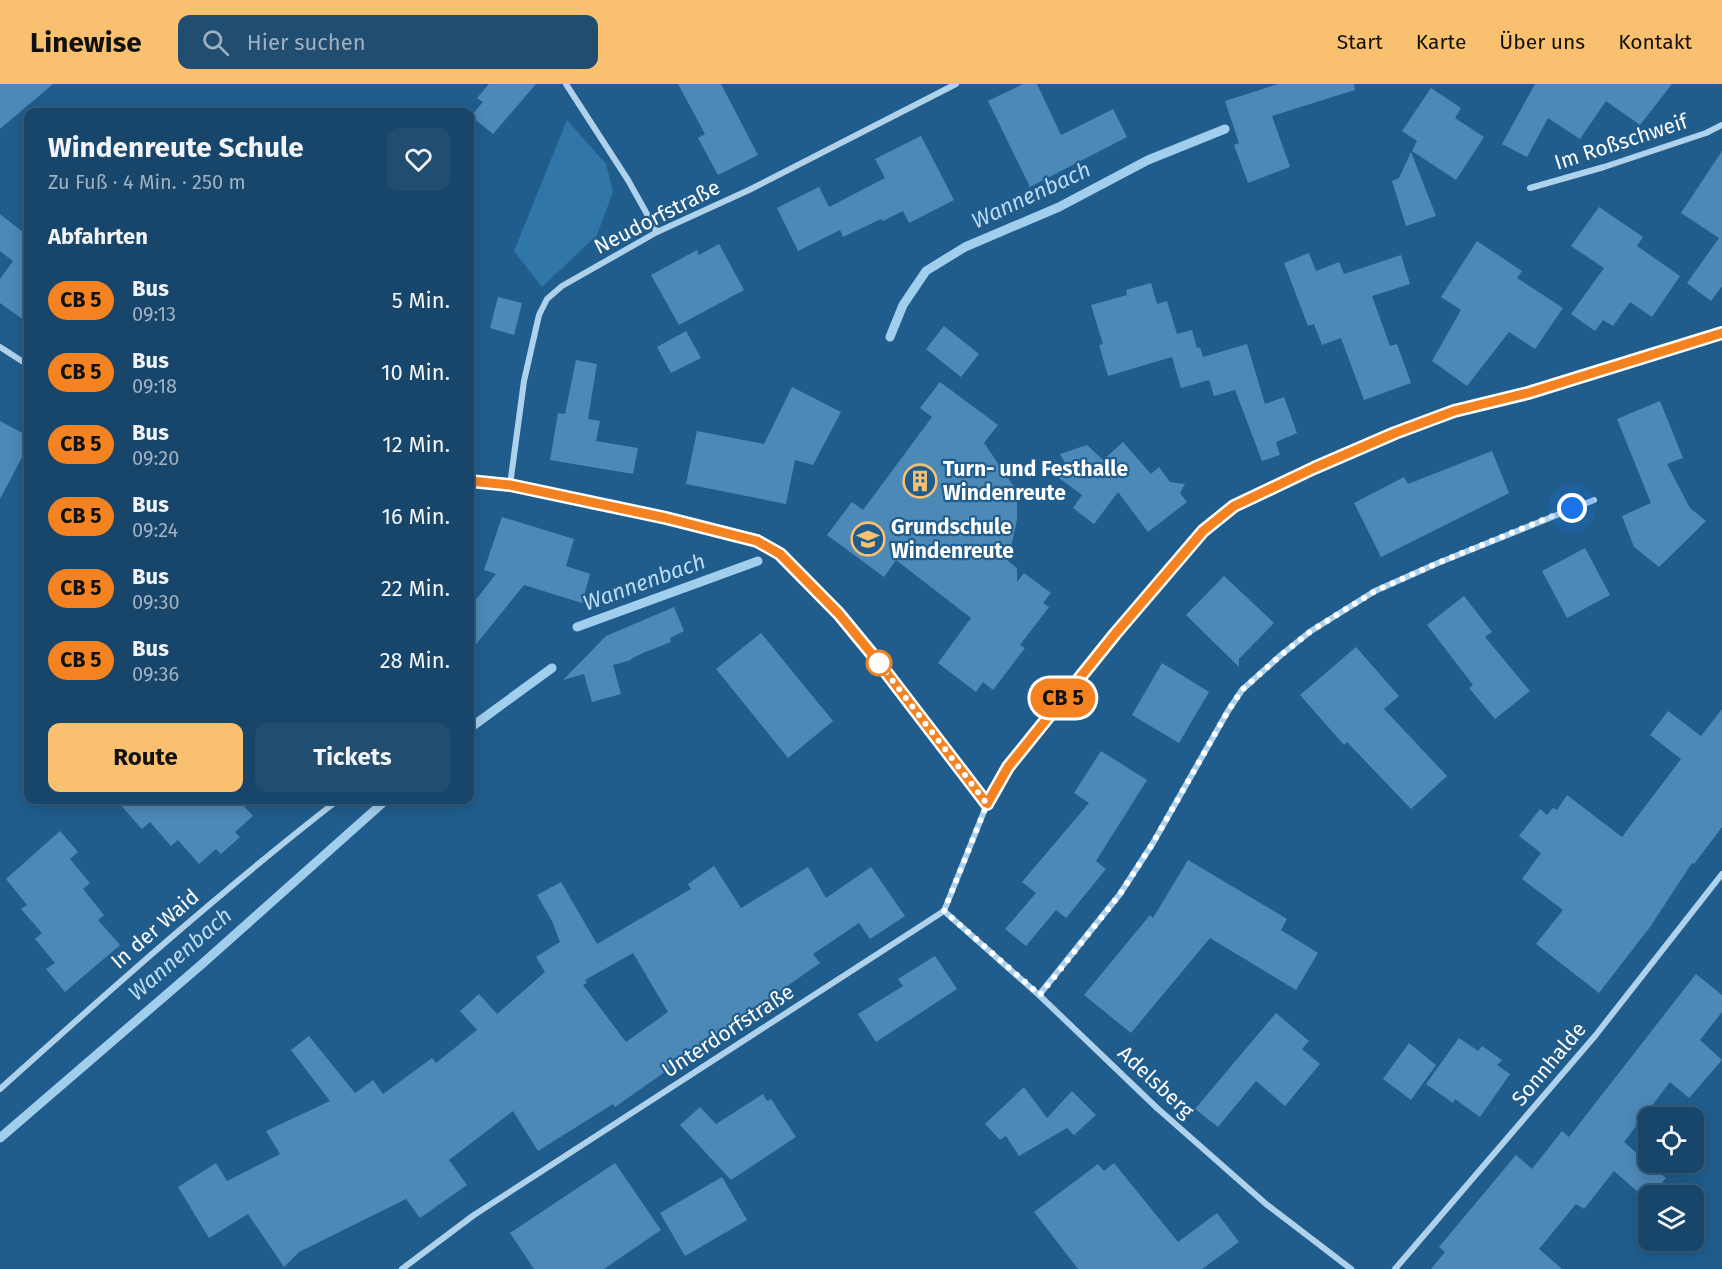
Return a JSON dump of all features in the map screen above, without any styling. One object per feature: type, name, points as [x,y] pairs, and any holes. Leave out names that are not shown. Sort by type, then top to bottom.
[{"type":"street","points":[[566,84],[628,180],[657,231]]},
{"type":"street","name":"Neudorfstraße","points":[[510,485],[524,381],[539,315],[547,299],[562,286],[657,231],[749,190],[956,84]]},
{"type":"street","name":"Im Roßschweif","points":[[1530,188],[1604,168],[1706,133],[1722,125]]},
{"type":"street","points":[[944,911],[987,804],[1008,767],[1115,634],[1195,540],[1234,506],[1395,433],[1454,411],[1528,393],[1722,333]]},
{"type":"street","points":[[0,347],[24,362]]},
{"type":"street","points":[[474,481],[510,485],[655,516],[757,541],[780,554],[839,614],[987,804]]},
{"type":"street","points":[[1040,995],[1120,894],[1153,843],[1242,690],[1281,655],[1311,631],[1375,591],[1594,500]]},
{"type":"street","name":"In der Waid","points":[[0,1089],[186,922],[333,804]]},
{"type":"street","name":"Sonnhalde","points":[[1395,1269],[1595,1036],[1722,874]]},
{"type":"street","name":"Adelsberg","points":[[944,911],[1040,995],[1157,1108],[1258,1197],[1351,1269]]},
{"type":"street","name":"Unterdorfstraße","points":[[402,1269],[474,1215],[944,911]]},
{"type":"shaded area","points":[[567,120],[606,164],[613,192],[597,235],[542,287],[514,251]]},
{"type":"building","points":[[0,84],[53,84],[24,108],[0,129]]},
{"type":"building","points":[[489,84],[536,84],[493,134],[474,118],[474,112],[483,102],[477,98]]},
{"type":"building","points":[[678,84],[721,84],[758,155],[718,175],[698,138],[705,134]]},
{"type":"building","points":[[1023,84],[1037,84],[1061,135],[1113,109],[1127,137],[1030,187],[988,101]]},
{"type":"building","points":[[1278,84],[1354,84],[1355,90],[1272,116],[1290,167],[1248,183],[1234,145],[1239,143],[1225,101]]},
{"type":"building","points":[[1535,84],[1672,84],[1640,125],[1606,101],[1580,139],[1548,118],[1527,157],[1502,144]]},
{"type":"building","points":[[1431,88],[1461,108],[1455,118],[1484,137],[1456,180],[1412,151],[1417,141],[1402,131]]},
{"type":"building","points":[[921,136],[954,200],[909,223],[903,211],[843,237],[840,230],[798,251],[777,208],[819,187],[829,207],[885,178],[875,159]]},
{"type":"building","points":[[1722,151],[1722,286],[1711,301],[1687,283],[1719,238],[1681,213]]},
{"type":"building","points":[[1411,152],[1436,216],[1406,226],[1392,181],[1399,178]]},
{"type":"building","points":[[1599,207],[1643,237],[1637,246],[1680,276],[1652,317],[1630,302],[1613,326],[1603,320],[1595,331],[1571,314],[1604,268],[1571,246]]},
{"type":"building","points":[[0,214],[24,233],[24,320],[0,303],[0,279],[13,261],[0,251]]},
{"type":"building","points":[[1477,241],[1522,271],[1517,278],[1563,308],[1535,349],[1509,332],[1467,386],[1432,361],[1461,310],[1441,297]]},
{"type":"building","points":[[719,244],[744,290],[679,325],[651,275],[697,250],[699,255]]},
{"type":"building","points":[[1309,253],[1316,271],[1339,262],[1344,274],[1401,255],[1410,284],[1372,296],[1390,346],[1397,344],[1411,383],[1364,400],[1341,338],[1322,345],[1314,324],[1308,326],[1284,263]]},
{"type":"building","points":[[1151,283],[1157,304],[1167,301],[1177,334],[1192,330],[1197,348],[1200,347],[1203,357],[1247,344],[1265,404],[1284,397],[1297,433],[1276,442],[1280,455],[1262,461],[1235,390],[1214,396],[1209,380],[1181,388],[1172,357],[1108,376],[1099,345],[1103,344],[1091,305],[1127,295],[1126,290]]},
{"type":"building","points":[[498,297],[522,303],[514,335],[490,328]]},
{"type":"building","points":[[944,326],[979,354],[961,377],[926,349]]},
{"type":"building","points":[[686,331],[701,358],[671,373],[657,347]]},
{"type":"building","points":[[576,360],[597,364],[588,419],[600,421],[596,441],[638,448],[633,474],[550,460],[558,413],[565,414]]},
{"type":"building","points":[[940,382],[998,425],[984,443],[1017,491],[1017,520],[1008,561],[1017,568],[1017,582],[1024,573],[1051,593],[1043,603],[1049,607],[1020,645],[1025,648],[993,690],[983,682],[976,692],[938,663],[971,618],[896,560],[884,577],[827,535],[852,502],[863,510],[932,417],[920,408]]},
{"type":"building","points":[[792,387],[841,412],[813,465],[795,460],[786,504],[686,484],[697,431],[764,444]]},
{"type":"building","points":[[1660,401],[1683,458],[1667,464],[1690,508],[1706,521],[1659,567],[1634,547],[1622,516],[1651,503],[1617,419]]},
{"type":"building","points":[[0,421],[24,434],[24,454],[0,499]]},
{"type":"building","points":[[1123,442],[1151,474],[1159,467],[1170,482],[1185,484],[1180,493],[1187,502],[1148,532],[1118,492],[1094,524],[1073,508],[1082,495],[1055,475],[1065,463],[1060,454],[1087,445],[1103,460]]},
{"type":"building","points":[[1492,451],[1509,493],[1381,557],[1354,503],[1404,477],[1408,484]]},
{"type":"building","points":[[502,517],[574,539],[566,566],[590,574],[582,603],[524,585],[474,647],[474,602],[496,574],[484,570]]},
{"type":"building","points":[[1585,548],[1610,595],[1567,618],[1542,571]]},
{"type":"building","points":[[1224,576],[1274,623],[1239,659],[1239,667],[1186,615]]},
{"type":"building","points":[[1464,596],[1492,632],[1485,637],[1530,691],[1495,719],[1469,688],[1473,685],[1427,625]]},
{"type":"building","points":[[674,607],[684,631],[670,638],[671,642],[631,660],[613,665],[621,694],[592,702],[584,674],[563,680],[606,636]]},
{"type":"building","points":[[761,633],[833,721],[788,758],[716,669]]},
{"type":"building","points":[[1356,647],[1399,696],[1384,709],[1447,776],[1411,809],[1347,742],[1344,745],[1300,695]]},
{"type":"building","points":[[1162,663],[1209,692],[1179,743],[1132,715]]},
{"type":"building","points":[[1722,709],[1722,827],[1694,864],[1692,863],[1650,927],[1599,993],[1536,944],[1563,910],[1522,879],[1541,853],[1519,836],[1540,809],[1547,815],[1553,808],[1557,810],[1567,795],[1622,837],[1681,759],[1650,735],[1668,711],[1701,736]]},
{"type":"building","points":[[1101,751],[1147,780],[1096,861],[1106,869],[1066,918],[1056,910],[1026,946],[1005,929],[1036,893],[1022,882],[1089,803],[1074,793]]},
{"type":"building","points":[[120,804],[242,804],[253,816],[235,832],[240,837],[221,854],[216,849],[199,864],[178,840],[171,846],[150,822],[142,829]]},
{"type":"building","points":[[60,831],[78,852],[70,859],[90,883],[83,889],[104,915],[98,920],[120,945],[65,992],[46,969],[55,963],[35,939],[42,933],[21,909],[27,905],[6,879]]},
{"type":"building","points":[[1188,860],[1287,919],[1281,930],[1318,953],[1296,990],[1210,938],[1131,1033],[1084,995],[1150,915],[1153,918]]},
{"type":"building","points":[[714,866],[741,908],[808,867],[826,898],[871,867],[905,916],[870,939],[859,923],[813,954],[820,963],[615,1107],[613,1104],[538,1151],[513,1111],[449,1160],[467,1185],[420,1218],[406,1199],[299,1252],[284,1267],[248,1214],[209,1238],[178,1187],[216,1163],[227,1181],[280,1154],[266,1131],[330,1101],[291,1050],[309,1036],[355,1093],[373,1080],[383,1094],[432,1058],[436,1063],[477,1030],[460,1011],[479,994],[497,1014],[545,972],[536,957],[560,942],[552,921],[537,895],[561,882],[597,944],[691,889],[688,884]],"holes":[[[633,953],[668,1012],[626,1042],[583,985],[587,983],[585,980]]]},
{"type":"building","points":[[935,956],[957,989],[876,1042],[858,1014],[903,986],[898,979]]},
{"type":"building","points":[[1696,974],[1722,995],[1722,1012],[1700,1040],[1722,1060],[1689,1098],[1670,1082],[1651,1107],[1638,1107],[1638,1124],[1624,1142],[1638,1154],[1638,1173],[1660,1173],[1666,1178],[1660,1185],[1638,1185],[1638,1192],[1614,1171],[1584,1209],[1576,1204],[1539,1249],[1562,1269],[1431,1269],[1445,1252],[1439,1247],[1516,1155],[1532,1169],[1562,1131],[1569,1137]]},
{"type":"building","points":[[1276,1013],[1309,1041],[1302,1049],[1320,1064],[1285,1106],[1256,1081],[1218,1127],[1195,1109]]},
{"type":"building","points":[[1459,1038],[1478,1051],[1482,1046],[1502,1060],[1497,1065],[1510,1074],[1480,1117],[1455,1099],[1453,1103],[1426,1084]]},
{"type":"building","points":[[1409,1043],[1436,1065],[1411,1100],[1383,1079]]},
{"type":"building","points":[[1024,1087],[1047,1118],[1072,1091],[1096,1115],[1074,1135],[1067,1128],[1019,1156],[1006,1136],[1000,1140],[985,1124]]},
{"type":"building","points":[[763,1094],[767,1101],[771,1099],[796,1137],[731,1180],[680,1125],[700,1107],[716,1124]]},
{"type":"building","points":[[615,1163],[661,1230],[604,1269],[534,1269],[510,1233]]},
{"type":"building","points":[[1114,1163],[1178,1242],[1217,1213],[1239,1242],[1202,1269],[1078,1269],[1034,1212],[1098,1164],[1104,1171]]},
{"type":"building","points":[[722,1177],[747,1220],[685,1256],[660,1213]]},
{"type":"waterway","name":"Wannenbach","points":[[890,337],[903,305],[926,271],[965,247],[1059,207],[1148,160],[1225,129]]},
{"type":"waterway","name":"Wannenbach","points":[[577,627],[758,561]]},
{"type":"waterway","name":"Wannenbach","points":[[474,725],[552,668]]},
{"type":"waterway","name":"Wannenbach","points":[[0,1138],[202,964],[382,804]]},
{"type":"bus line","points":[[474,481],[510,485],[666,518],[757,541],[780,554],[839,614],[987,804],[1008,767],[1115,634],[1203,531],[1234,506],[1395,433],[1454,411],[1528,393],[1722,333]]},
{"type":"place","name":"Turn- und Festhalle Windenreute","points":[[920,481]]},
{"type":"place","name":"Grundschule Windenreute","points":[[868,539]]},
{"type":"route","points":[[879,663],[876,659],[987,804],[944,911],[1040,995],[1120,894],[1153,843],[1242,690],[1311,631],[1375,591],[1572,508]]}]
